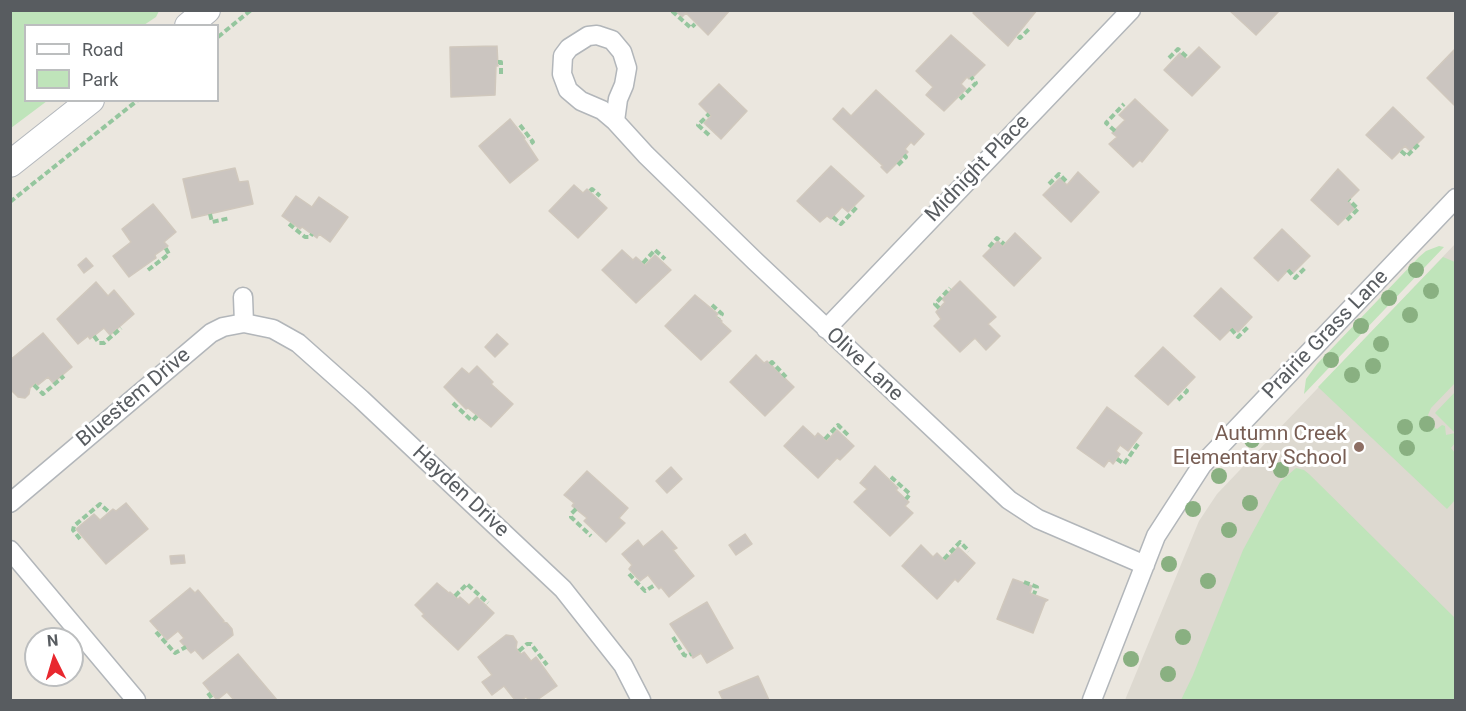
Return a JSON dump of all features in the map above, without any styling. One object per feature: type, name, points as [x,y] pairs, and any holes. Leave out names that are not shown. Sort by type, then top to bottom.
[{"type":"main road","points":[[190,24],[207,10]]},
{"type":"main road","points":[[10,164],[89,102]]},
{"type":"street","name":"Midnight Place","points":[[826,329],[1131,10]]},
{"type":"street","name":"Olive Lane","points":[[615,121],[618,99],[624,85],[627,68],[622,52],[612,40],[597,35],[588,36],[569,48],[563,56],[562,74],[568,90],[580,101],[602,110],[615,121],[646,155],[826,329],[1009,500],[1038,519],[1145,565]]},
{"type":"street","name":"Prairie Grass Lane","points":[[1092,700],[1156,536],[1202,465],[1455,198]]},
{"type":"street","points":[[243,297],[244,322]]},
{"type":"street","name":"Bluestem Drive","points":[[10,502],[211,333],[223,327],[244,322]]},
{"type":"street","name":"Hayden Drive","points":[[244,322],[273,329],[298,343],[361,399],[563,589],[623,665],[641,700]]},
{"type":"street","points":[[10,550],[136,700]]},
{"type":"path","points":[[219,36],[251,10]]},
{"type":"path","points":[[672,11],[691,28],[695,24]]},
{"type":"path","points":[[1018,36],[1020,38],[1030,28]]},
{"type":"path","points":[[1169,58],[1178,49],[1188,58]]},
{"type":"path","points":[[498,62],[501,62],[501,75]]},
{"type":"path","points":[[960,99],[976,83],[971,77]]},
{"type":"path","points":[[10,202],[135,102]]},
{"type":"path","points":[[1115,131],[1106,123],[1125,104]]},
{"type":"path","points":[[709,114],[698,125],[709,135]]},
{"type":"path","points":[[519,124],[533,142],[529,145]]},
{"type":"path","points":[[1401,150],[1407,156],[1419,144]]},
{"type":"path","points":[[898,165],[906,157],[904,155]]},
{"type":"path","points":[[1049,184],[1059,174],[1068,183]]},
{"type":"path","points":[[590,191],[592,189],[600,196]]},
{"type":"path","points":[[1347,220],[1358,209],[1349,200]]},
{"type":"path","points":[[833,217],[841,224],[858,206]]},
{"type":"path","points":[[210,214],[212,222],[230,218]]},
{"type":"path","points":[[289,224],[305,237],[310,237],[312,234]]},
{"type":"path","points":[[989,247],[998,238],[1004,244]]},
{"type":"path","points":[[147,270],[169,254],[165,248]]},
{"type":"path","points":[[643,263],[655,250],[665,259]]},
{"type":"path","points":[[1288,270],[1295,278],[1305,268]]},
{"type":"path","points":[[939,308],[935,304],[950,288]]},
{"type":"path","points":[[712,304],[722,314],[719,318]]},
{"type":"path","points":[[1231,329],[1238,337],[1248,327]]},
{"type":"path","points":[[94,336],[99,343],[104,343],[121,328]]},
{"type":"path","points":[[770,364],[772,362],[786,377]]},
{"type":"path","points":[[34,385],[43,394],[64,376]]},
{"type":"path","points":[[1178,399],[1186,391],[1184,388]]},
{"type":"path","points":[[453,403],[471,420],[477,416]]},
{"type":"path","points":[[825,439],[838,425],[848,435]]},
{"type":"path","points":[[1117,459],[1124,464],[1138,444]]},
{"type":"path","points":[[891,477],[910,494],[906,499]]},
{"type":"path","points":[[80,539],[73,530],[74,526],[100,504],[109,512]]},
{"type":"path","points":[[576,509],[571,517],[591,536]]},
{"type":"path","points":[[944,559],[960,542],[969,551]]},
{"type":"path","points":[[629,574],[645,591],[655,585]]},
{"type":"path","points":[[1024,582],[1037,587],[1034,594]]},
{"type":"path","points":[[454,596],[464,586],[470,585],[488,603]]},
{"type":"path","points":[[156,632],[175,653],[186,647]]},
{"type":"path","points":[[673,637],[685,657],[691,654]]},
{"type":"path","points":[[519,651],[527,644],[531,644],[547,664]]},
{"type":"path","points":[[208,693],[213,700]]},
{"type":"shaded area","name":"Autumn Creek Elementary School","points":[[1455,244],[1455,700],[1125,700],[1199,521],[1217,494]]},
{"type":"green space","points":[[11,10],[159,10],[156,17],[146,24],[24,24],[24,102],[46,102],[11,128]]},
{"type":"green space","points":[[1439,246],[1444,247],[1304,394],[1306,379],[1317,364],[1419,257],[1426,251]]},
{"type":"green space","points":[[1443,257],[1455,262],[1455,383],[1431,408],[1428,415],[1435,428],[1442,425],[1445,426],[1446,435],[1455,433],[1455,443],[1451,448],[1455,453],[1455,500],[1447,509],[1318,387]]},
{"type":"green space","points":[[1455,392],[1455,433],[1435,413]]},
{"type":"green space","points":[[1296,468],[1309,474],[1455,618],[1455,700],[1181,700],[1243,550],[1280,482]]},
{"type":"building","points":[[675,10],[730,10],[708,35],[686,13],[682,17]]},
{"type":"building","points":[[976,10],[1037,10],[1008,46],[973,13]]},
{"type":"building","points":[[1229,10],[1280,10],[1256,35]]},
{"type":"building","points":[[951,35],[985,65],[974,76],[969,79],[967,77],[961,84],[966,89],[944,111],[926,95],[933,87],[916,71]]},
{"type":"building","points":[[497,46],[498,66],[496,66],[495,95],[451,97],[450,47]]},
{"type":"building","points":[[1199,47],[1220,67],[1192,96],[1164,70],[1180,53],[1187,59]]},
{"type":"building","points":[[1454,50],[1456,103],[1454,105],[1427,78]]},
{"type":"building","points":[[719,84],[747,111],[721,139],[704,123],[711,116],[699,104]]},
{"type":"building","points":[[876,90],[924,134],[914,145],[911,142],[905,149],[908,152],[887,173],[881,167],[883,166],[833,119],[843,108],[851,116]]},
{"type":"building","points":[[1135,99],[1168,130],[1142,162],[1140,160],[1133,167],[1109,144],[1117,137],[1112,133],[1125,120],[1119,115]]},
{"type":"building","points":[[1393,107],[1424,137],[1410,151],[1405,146],[1392,159],[1366,135]]},
{"type":"building","points":[[510,119],[538,160],[510,183],[479,146]]},
{"type":"building","points":[[831,166],[864,196],[848,212],[842,207],[831,219],[827,216],[820,222],[797,201]]},
{"type":"building","points":[[235,168],[239,182],[248,181],[253,204],[192,218],[183,179]]},
{"type":"building","points":[[1338,169],[1359,190],[1348,201],[1355,208],[1338,225],[1311,200]]},
{"type":"building","points":[[1078,172],[1099,192],[1071,222],[1043,195],[1060,178],[1067,185]]},
{"type":"building","points":[[574,185],[583,193],[587,189],[607,208],[578,238],[549,211]]},
{"type":"building","points":[[296,196],[312,207],[319,197],[348,217],[330,242],[319,234],[317,238],[302,227],[300,229],[282,216]]},
{"type":"building","points":[[153,204],[176,232],[164,242],[168,246],[155,255],[156,258],[129,277],[113,256],[131,242],[122,229]]},
{"type":"building","points":[[1282,229],[1310,256],[1293,273],[1289,269],[1278,281],[1254,258]]},
{"type":"building","points":[[1015,233],[1041,258],[1014,286],[983,256],[998,241],[1003,246]]},
{"type":"building","points":[[622,250],[633,260],[636,257],[645,265],[655,255],[671,270],[636,303],[602,270]]},
{"type":"building","points":[[86,258],[93,266],[84,273],[78,265]]},
{"type":"building","points":[[960,281],[996,317],[988,324],[1000,336],[986,350],[975,338],[960,352],[934,326],[941,319],[936,312],[945,302],[942,299]]},
{"type":"building","points":[[96,282],[108,296],[114,290],[134,314],[110,335],[104,328],[90,339],[88,336],[78,344],[57,319]]},
{"type":"building","points":[[1221,288],[1252,317],[1238,332],[1232,328],[1220,340],[1194,316]]},
{"type":"building","points":[[695,295],[718,314],[716,316],[731,331],[701,360],[665,326]]},
{"type":"building","points":[[43,333],[72,367],[53,383],[48,377],[30,388],[25,398],[18,397],[10,389],[10,360]]},
{"type":"building","points":[[497,334],[508,344],[495,357],[485,347]]},
{"type":"building","points":[[1163,347],[1195,377],[1168,405],[1135,376]]},
{"type":"building","points":[[756,355],[764,363],[767,361],[794,387],[765,416],[730,382]]},
{"type":"building","points":[[477,366],[493,382],[491,384],[513,404],[491,427],[468,408],[466,409],[444,387],[462,368],[469,374]]},
{"type":"building","points":[[1107,407],[1142,433],[1128,451],[1120,445],[1116,451],[1120,454],[1113,464],[1109,460],[1104,467],[1077,448]]},
{"type":"building","points":[[803,426],[815,437],[818,433],[827,441],[837,430],[854,446],[840,460],[837,458],[818,478],[784,446]]},
{"type":"building","points":[[875,466],[898,488],[896,490],[909,502],[905,506],[913,513],[890,536],[854,502],[867,489],[860,483]]},
{"type":"building","points":[[671,467],[682,479],[667,493],[656,481]]},
{"type":"building","points":[[587,471],[628,508],[619,518],[625,523],[606,542],[584,521],[587,518],[572,506],[574,503],[564,495]]},
{"type":"building","points":[[126,503],[148,529],[106,564],[76,529],[94,514],[100,520],[113,509],[116,511]]},
{"type":"building","points":[[662,531],[677,548],[673,550],[694,576],[669,597],[648,575],[640,581],[629,569],[632,565],[622,554],[638,540],[643,547]]},
{"type":"building","points":[[745,534],[752,544],[736,555],[729,545]]},
{"type":"building","points":[[921,545],[933,557],[937,553],[945,561],[958,547],[975,563],[958,582],[955,579],[937,599],[902,566]]},
{"type":"building","points":[[184,555],[185,563],[171,564],[170,556]]},
{"type":"building","points":[[1013,579],[1032,586],[1030,593],[1048,600],[1045,602],[1033,633],[997,619]]},
{"type":"building","points":[[437,583],[469,605],[477,597],[494,613],[458,650],[422,616],[424,614],[415,605]]},
{"type":"building","points":[[190,588],[195,593],[198,590],[223,622],[232,629],[233,635],[203,659],[195,650],[191,653],[180,641],[184,638],[178,631],[167,640],[150,621]]},
{"type":"building","points":[[707,602],[733,648],[707,663],[701,653],[693,658],[670,624]]},
{"type":"building","points":[[506,635],[513,636],[517,642],[516,648],[521,654],[524,652],[531,661],[536,657],[557,686],[537,700],[529,700],[526,697],[515,700],[504,686],[492,695],[482,682],[492,675],[478,657]]},
{"type":"building","points":[[238,654],[277,700],[234,700],[227,692],[217,700],[203,683]]},
{"type":"building","points":[[758,676],[769,700],[723,700],[719,692]]},
{"type":"place","name":"Autumn Creek Elementary School","points":[[1359,447]]}]
